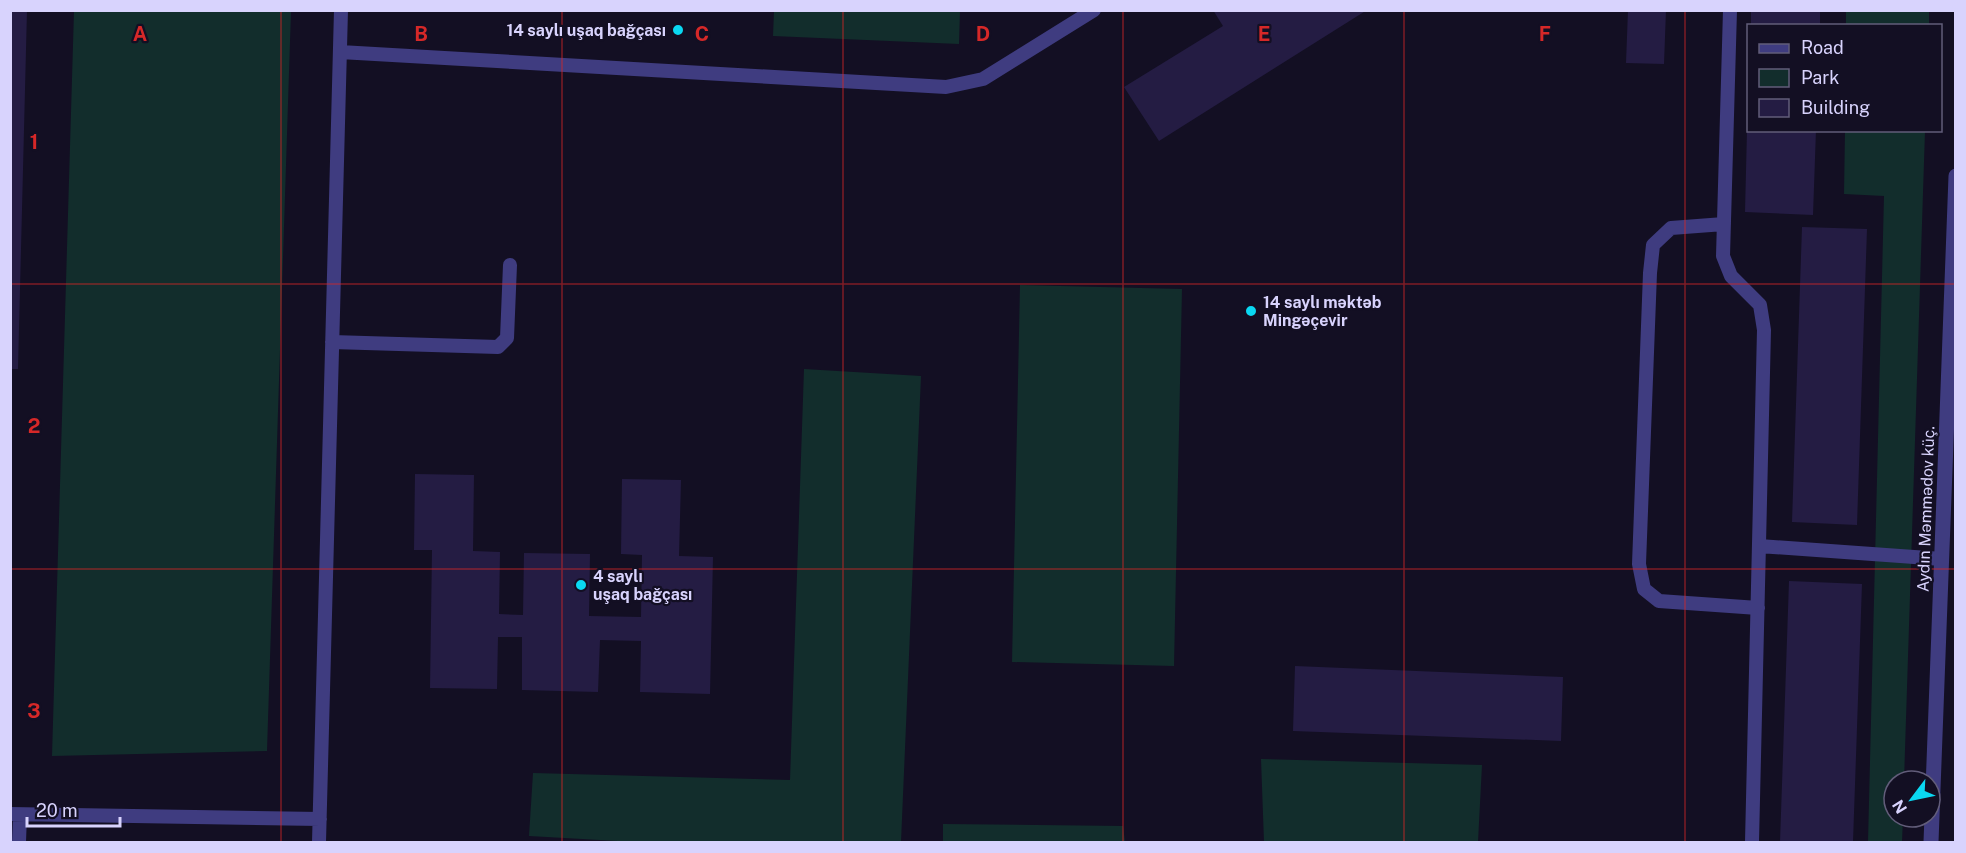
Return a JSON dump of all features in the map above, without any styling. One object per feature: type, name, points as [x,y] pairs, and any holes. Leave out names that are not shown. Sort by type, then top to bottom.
[{"type":"street","name":"Aydın Məmmədov küç.","points":[[1931,843],[1956,176]]},
{"type":"lane","points":[[319,843],[341,10]]},
{"type":"lane","points":[[340,52],[946,87],[983,79],[1094,10]]},
{"type":"lane","points":[[1730,10],[1723,256],[1731,276],[1760,305],[1764,330],[1752,843]]},
{"type":"lane","points":[[1724,224],[1671,228],[1653,245],[1639,564],[1644,589],[1659,601],[1758,608]]},
{"type":"lane","points":[[332,342],[498,347],[507,338],[510,265]]},
{"type":"lane","points":[[1759,546],[1942,559]]},
{"type":"lane","points":[[19,843],[15,815],[320,819]]},
{"type":"green space","points":[[74,11],[291,11],[267,751],[52,756]]},
{"type":"green space","points":[[774,11],[960,11],[959,44],[773,36]]},
{"type":"green space","points":[[1846,11],[1929,11],[1929,24],[1846,24]]},
{"type":"green space","points":[[1845,132],[1925,132],[1904,769],[1882,769],[1882,829],[1903,829],[1902,842],[1868,842],[1884,196],[1844,194]]},
{"type":"green space","points":[[1020,285],[1182,289],[1174,666],[1012,662]]},
{"type":"green space","points":[[804,369],[921,376],[901,842],[635,842],[529,836],[533,773],[790,780]]},
{"type":"green space","points":[[1261,759],[1482,765],[1478,842],[1264,842]]},
{"type":"green space","points":[[943,824],[1123,826],[1125,842],[943,842]]},
{"type":"building","points":[[10,10],[27,10],[18,369],[10,369]]},
{"type":"building","points":[[1213,10],[1367,10],[1159,141],[1124,87],[1223,26]]},
{"type":"building","points":[[1628,10],[1666,10],[1664,64],[1626,63]]},
{"type":"building","points":[[1751,10],[1820,10],[1820,24],[1751,24]]},
{"type":"building","points":[[1747,130],[1747,132],[1816,132],[1813,215],[1745,212]]},
{"type":"building","points":[[1802,227],[1867,229],[1857,525],[1792,522]]},
{"type":"building","points":[[415,474],[474,475],[473,551],[500,552],[499,614],[523,615],[524,553],[590,554],[589,616],[641,617],[642,555],[621,554],[622,479],[681,480],[679,556],[713,557],[710,694],[640,692],[641,641],[600,640],[598,692],[522,690],[522,637],[498,637],[497,689],[430,688],[432,550],[414,550]]},
{"type":"building","points":[[1789,581],[1862,584],[1853,842],[1780,842]]},
{"type":"building","points":[[1295,666],[1563,677],[1561,741],[1293,731]]},
{"type":"place","name":"14 saylı uşaq bağçası","points":[[678,30]]},
{"type":"place","name":"14 saylı məktəb Mingəçevir","points":[[1251,311]]},
{"type":"place","name":"4 saylı uşaq bağçası","points":[[581,585]]}]
